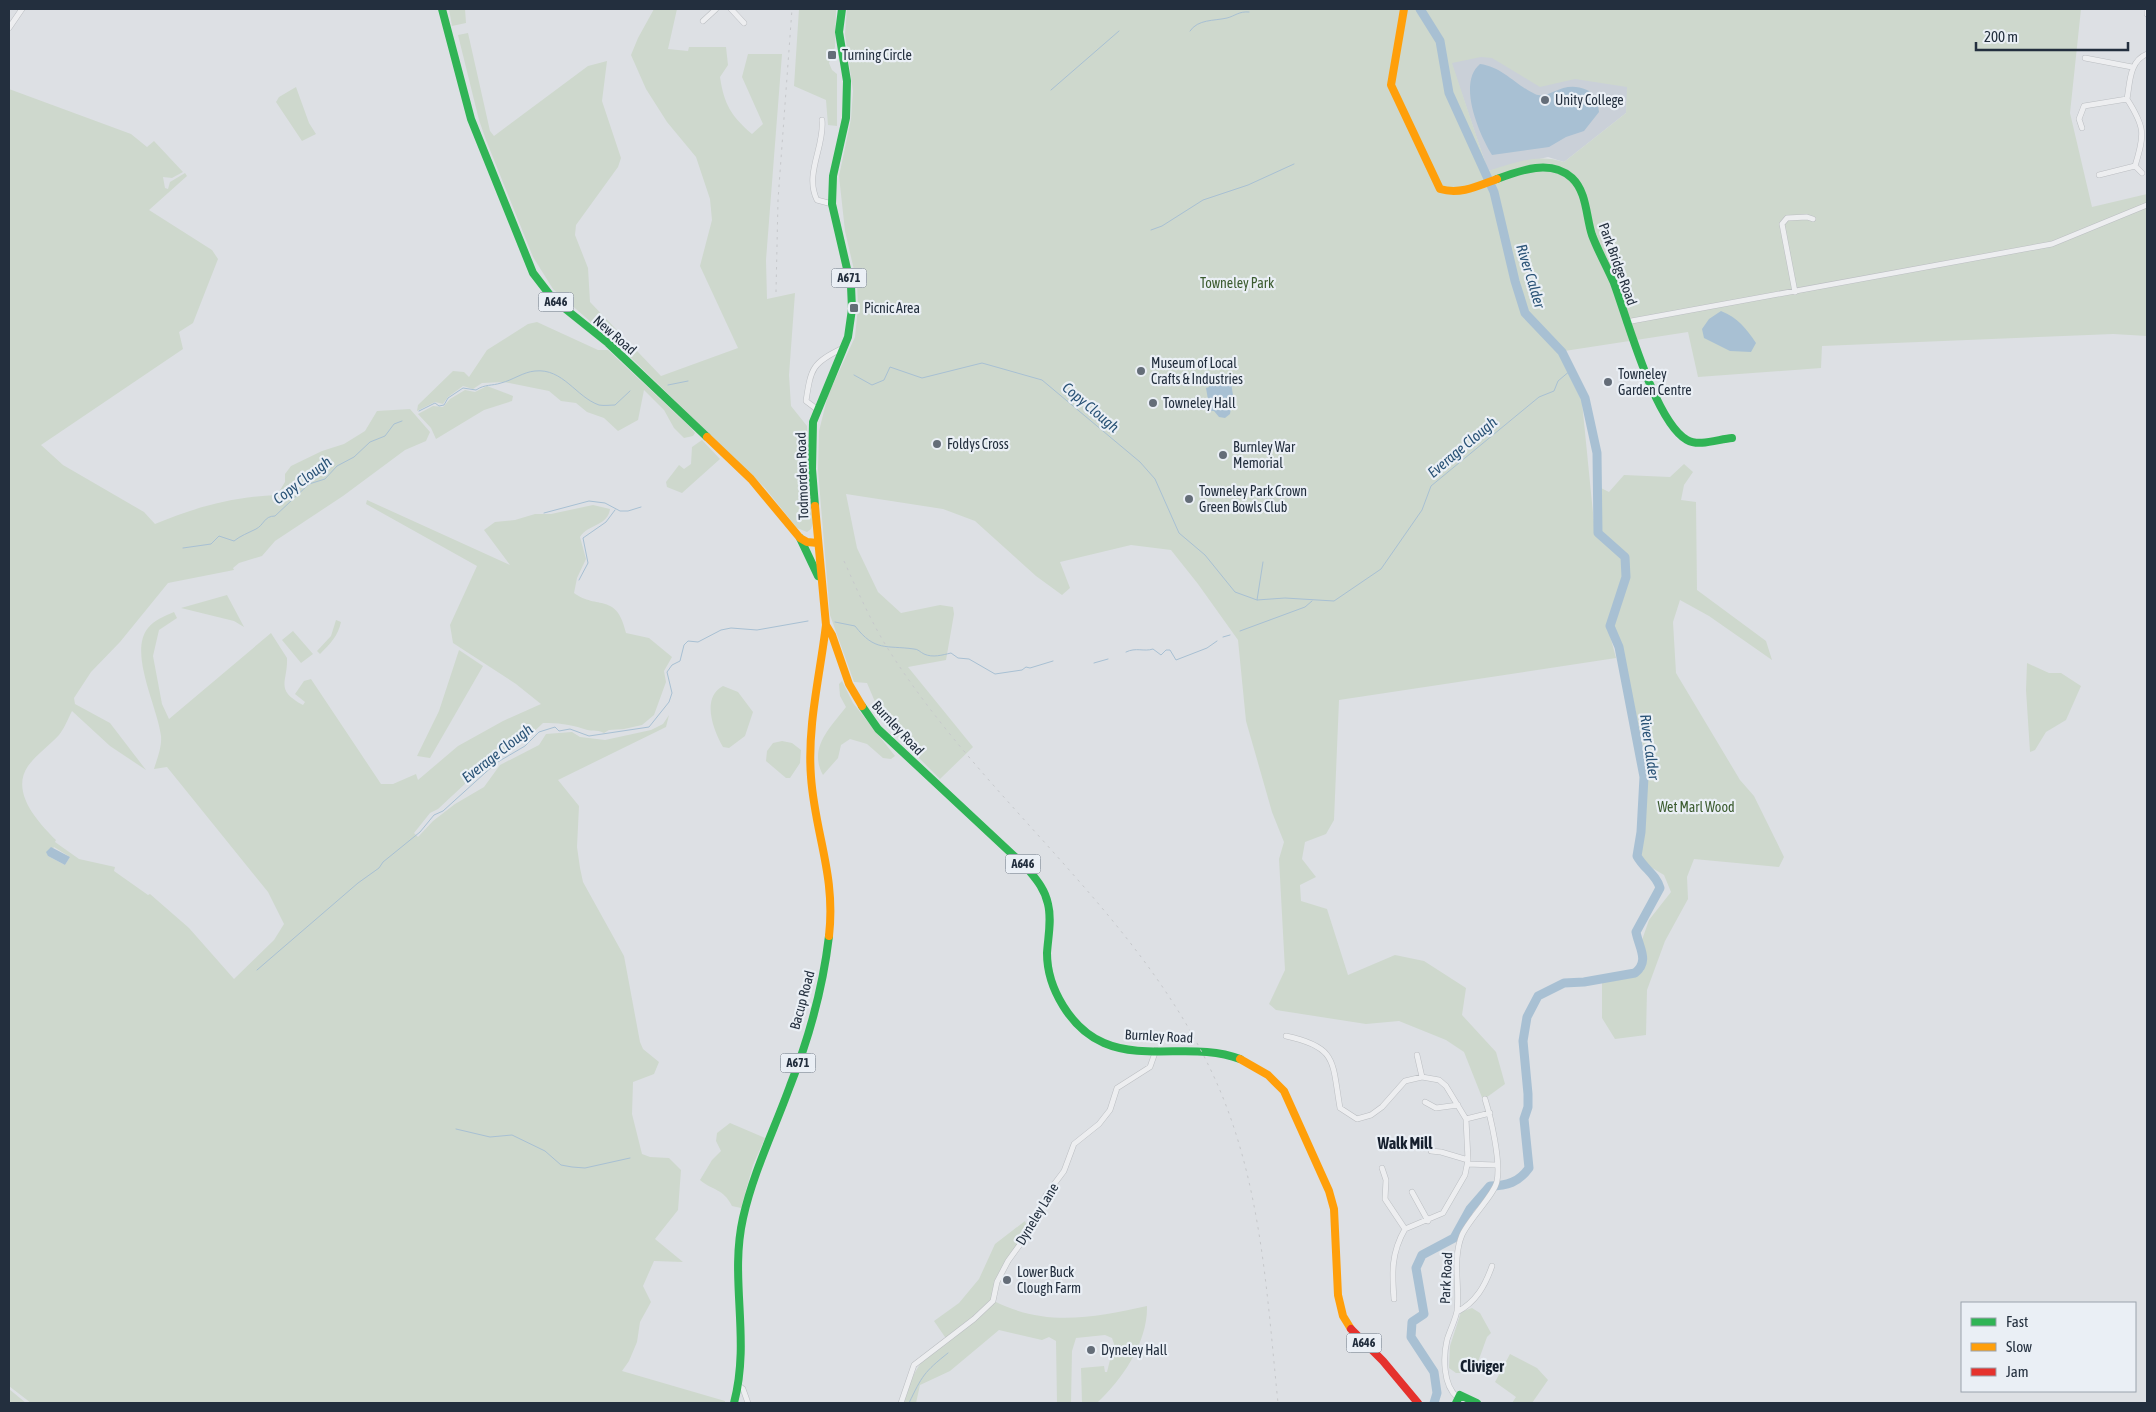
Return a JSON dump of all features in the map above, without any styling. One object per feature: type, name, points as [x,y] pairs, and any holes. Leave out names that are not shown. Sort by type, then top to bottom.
[{"type":"main road","name":"New Road","points":[[442,9],[471,119],[533,273],[553,299],[608,343],[751,479],[800,538],[822,584]]},
{"type":"main road","name":"Todmorden Road","points":[[826,625],[812,469],[813,422],[848,337],[852,309],[851,294],[832,204],[832,176],[846,118],[847,80],[840,32],[842,9]]},
{"type":"main road","name":"Park Bridge Road","points":[[1404,9],[1391,85],[1440,189],[1446,193],[1455,194],[1488,181],[1529,169],[1550,168],[1572,178],[1584,197],[1590,228],[1615,288],[1625,322],[1652,387],[1681,436],[1691,442],[1732,438]]},
{"type":"main road","points":[[800,538],[807,542],[818,543]]},
{"type":"main road","name":"Burnley Road","points":[[826,625],[832,635],[849,684],[869,717],[925,775],[1027,868],[1044,888],[1048,898],[1051,918],[1049,979],[1079,1024],[1099,1041],[1123,1048],[1206,1051],[1228,1054],[1260,1068],[1275,1080],[1284,1091],[1329,1190],[1334,1208],[1338,1295],[1343,1316],[1355,1335],[1383,1362],[1418,1403]]},
{"type":"main road","name":"Bacup Road","points":[[734,1403],[739,1386],[742,1331],[738,1264],[739,1240],[757,1168],[792,1082],[810,1021],[820,984],[830,926],[832,898],[830,866],[811,779],[810,751],[826,625]]},
{"type":"main road","points":[[1456,1400],[1463,1395],[1477,1403]]},
{"type":"street","points":[[9,28],[22,9]]},
{"type":"street","points":[[703,21],[716,9]]},
{"type":"street","points":[[731,9],[744,23]]},
{"type":"street","points":[[2147,9],[2147,14]]},
{"type":"street","points":[[2135,166],[2142,144],[2140,120],[2126,100],[2132,67],[2147,54]]},
{"type":"street","points":[[2085,58],[2132,67]]},
{"type":"street","points":[[2082,128],[2079,119],[2084,106],[2126,100]]},
{"type":"street","points":[[822,120],[824,131],[814,164],[814,194],[816,200],[832,204]]},
{"type":"street","points":[[2135,166],[2142,173]]},
{"type":"street","points":[[2099,175],[2135,166]]},
{"type":"street","points":[[1625,322],[2052,244],[2147,205]]},
{"type":"street","points":[[1795,292],[1782,224],[1787,218],[1807,217],[1812,219]]},
{"type":"street","points":[[818,410],[806,401],[810,373],[819,362],[844,347]]},
{"type":"street","points":[[1286,1036],[1308,1041],[1326,1052],[1335,1067],[1340,1108],[1356,1119],[1371,1115],[1382,1107],[1405,1081],[1422,1077],[1439,1080],[1446,1086],[1466,1119],[1468,1162],[1465,1175],[1443,1213],[1405,1230],[1397,1244],[1392,1264],[1394,1299]]},
{"type":"street","name":"Dyneley Lane","points":[[901,1403],[914,1365],[974,1319],[993,1300],[998,1282],[1008,1261],[1029,1232],[1046,1195],[1064,1171],[1074,1144],[1099,1124],[1110,1110],[1117,1088],[1150,1067],[1156,1050]]},
{"type":"street","points":[[1417,1055],[1422,1077]]},
{"type":"street","points":[[1431,1152],[1441,1152],[1468,1162],[1496,1165],[1495,1138],[1485,1099]]},
{"type":"street","points":[[1425,1102],[1436,1108],[1458,1105]]},
{"type":"street","points":[[1466,1119],[1490,1113]]},
{"type":"street","name":"Park Road","points":[[1456,1400],[1447,1380],[1446,1371],[1447,1341],[1457,1312],[1458,1257],[1462,1236],[1483,1202],[1495,1189],[1498,1179],[1496,1165]]},
{"type":"street","points":[[1382,1168],[1386,1180],[1385,1199],[1405,1230]]},
{"type":"street","points":[[1412,1192],[1428,1221]]},
{"type":"street","points":[[1457,1312],[1467,1306],[1480,1293],[1487,1282],[1492,1266]]},
{"type":"street","points":[[739,1386],[743,1389],[748,1403]]},
{"type":"shaded area","name":"Unity College","points":[[1433,9],[1633,9],[1626,113],[1564,162],[1548,157],[1488,171]]},
{"type":"green space","points":[[449,9],[465,9],[466,23],[452,26]]},
{"type":"green space","points":[[654,9],[677,9],[668,49],[688,51],[689,47],[726,47],[728,65],[720,77],[726,102],[734,115],[752,134],[763,124],[742,77],[748,54],[782,54],[766,260],[767,299],[795,293],[789,375],[791,406],[807,426],[809,488],[813,523],[811,529],[807,532],[797,528],[765,488],[623,350],[553,289],[533,257],[479,120],[458,35],[468,33],[490,131],[494,136],[588,66],[607,61],[602,101],[621,158],[618,167],[576,225],[575,235],[588,268],[590,302],[661,376],[738,348],[700,266],[712,220],[710,199],[696,157],[667,122],[646,89],[631,55]]},
{"type":"green space","points":[[799,9],[836,9],[835,47],[829,63],[832,70],[837,74],[837,126],[828,125],[826,100],[794,86]]},
{"type":"green space","name":"Towneley Park","points":[[847,9],[2081,9],[2070,113],[2092,207],[2147,194],[2147,336],[2113,334],[1822,346],[1821,368],[1698,377],[1688,332],[1558,352],[1582,402],[1595,533],[1622,557],[1624,576],[1608,628],[1616,658],[1339,700],[1334,820],[1326,834],[1305,842],[1302,859],[1316,877],[1300,885],[1301,901],[1327,909],[1348,975],[1395,955],[1424,961],[1466,988],[1462,1015],[1496,1052],[1505,1084],[1483,1100],[1464,1052],[1446,1040],[1399,1021],[1366,1024],[1276,1010],[1269,1004],[1285,970],[1279,859],[1284,842],[1272,812],[1246,721],[1238,640],[1171,550],[1131,545],[1060,562],[1070,588],[1062,595],[1036,576],[975,521],[943,509],[846,494],[857,548],[878,592],[901,613],[940,605],[953,607],[954,614],[946,660],[908,667],[973,747],[940,779],[884,723],[867,683],[854,682],[830,615],[818,470],[819,431],[828,395],[855,337],[858,307],[857,283],[845,231],[839,176],[851,119],[853,91],[845,34]],"holes":[[[1481,57],[1492,58],[1540,87],[1575,79],[1627,87],[1626,113],[1564,162],[1544,158],[1526,160],[1488,171],[1452,63]]]},
{"type":"green space","points":[[296,87],[309,123],[316,134],[302,141],[276,102],[279,97]]},
{"type":"green space","points":[[9,89],[131,134],[147,147],[154,141],[183,172],[172,178],[163,177],[165,188],[168,189],[170,182],[185,173],[187,176],[149,210],[212,250],[218,259],[193,323],[179,332],[183,349],[41,445],[63,465],[144,512],[155,524],[214,504],[245,498],[277,495],[285,482],[285,474],[291,466],[322,451],[344,444],[365,431],[377,411],[410,409],[430,432],[426,441],[405,450],[343,496],[275,541],[262,556],[239,563],[233,568],[234,570],[168,583],[120,642],[91,672],[74,698],[75,704],[110,723],[146,770],[110,746],[72,711],[61,733],[28,766],[23,776],[22,786],[28,806],[34,816],[56,840],[55,842],[79,859],[115,867],[114,871],[148,895],[150,894],[189,928],[234,979],[274,940],[284,924],[268,892],[167,767],[154,769],[160,749],[161,736],[146,680],[141,651],[143,638],[150,625],[156,620],[174,612],[177,618],[159,630],[153,656],[162,704],[169,719],[271,633],[287,658],[284,685],[288,694],[303,705],[305,702],[295,694],[304,681],[311,679],[381,784],[393,784],[416,774],[418,780],[458,746],[503,721],[541,704],[516,684],[453,643],[450,625],[477,566],[366,504],[367,500],[510,565],[484,530],[495,522],[515,520],[535,514],[551,514],[593,505],[610,509],[606,519],[580,537],[586,559],[577,578],[574,593],[582,598],[612,607],[622,620],[626,633],[649,638],[672,657],[664,671],[666,682],[654,715],[642,725],[609,730],[604,733],[568,725],[543,723],[525,740],[496,755],[438,809],[430,813],[414,833],[418,837],[433,821],[455,804],[484,787],[500,765],[539,745],[546,734],[572,732],[580,737],[605,740],[651,730],[663,724],[669,715],[666,727],[558,780],[579,806],[577,847],[583,882],[624,956],[640,1042],[643,1049],[659,1062],[654,1074],[633,1082],[632,1114],[642,1154],[650,1157],[669,1158],[681,1170],[678,1210],[655,1239],[683,1262],[654,1261],[643,1286],[651,1302],[640,1322],[637,1342],[629,1361],[622,1371],[725,1401],[725,1403],[31,1403],[9,1386]],"holes":[[[54,847],[70,857],[65,865],[48,856]]]},
{"type":"green space","points":[[537,322],[598,350],[608,350],[689,426],[695,433],[693,436],[684,438],[674,428],[664,410],[644,390],[638,420],[618,431],[604,418],[587,412],[576,403],[561,401],[549,391],[504,382],[482,383],[473,389],[463,386],[448,397],[443,404],[435,402],[417,411],[418,405],[453,371],[464,372],[469,377],[487,350],[528,324]]},
{"type":"green space","points":[[487,386],[513,396],[512,401],[484,410],[436,439],[431,428],[418,414],[433,406],[443,407],[450,399],[465,390],[475,392]]},
{"type":"green space","points":[[702,440],[720,459],[682,493],[667,487],[666,482],[679,465],[684,469],[691,464],[692,447]]},
{"type":"green space","name":"Wet Marl Wood","points":[[1684,464],[1693,472],[1684,485],[1681,500],[1696,502],[1697,590],[1766,641],[1772,660],[1709,616],[1680,600],[1673,622],[1676,673],[1740,780],[1754,796],[1784,857],[1779,867],[1694,859],[1687,877],[1688,899],[1665,941],[1647,990],[1646,1035],[1615,1039],[1602,1018],[1602,982],[1635,976],[1644,970],[1646,955],[1642,940],[1649,920],[1671,892],[1664,875],[1642,862],[1638,850],[1648,769],[1623,653],[1612,626],[1629,577],[1627,556],[1600,531],[1597,486],[1609,492],[1624,475],[1670,477]]},
{"type":"green space","points":[[227,595],[244,627],[234,621],[181,608]]},
{"type":"green space","points":[[336,620],[341,622],[338,632],[320,654],[317,651],[331,636]]},
{"type":"green space","points":[[293,631],[313,654],[301,663],[282,640]]},
{"type":"green space","points":[[459,650],[483,666],[430,758],[417,756],[439,711]]},
{"type":"green space","points":[[2027,663],[2049,673],[2061,673],[2081,686],[2066,720],[2046,732],[2035,750],[2030,752],[2026,690]]},
{"type":"green space","points":[[842,681],[853,703],[895,756],[891,759],[883,758],[867,744],[850,739],[841,745],[838,758],[823,775],[819,765],[819,747],[846,707],[840,696],[839,684]]},
{"type":"green space","points":[[723,686],[738,692],[753,712],[745,736],[729,748],[723,747],[711,714],[712,698],[716,691]]},
{"type":"green space","points":[[782,741],[792,743],[801,750],[800,763],[790,778],[786,778],[766,761],[767,751],[773,743]]},
{"type":"green space","points":[[730,1123],[765,1138],[753,1165],[741,1208],[732,1206],[725,1196],[700,1180],[712,1160],[721,1151],[716,1141],[717,1133]]},
{"type":"green space","points":[[1025,1221],[1029,1232],[997,1282],[994,1301],[1032,1314],[1069,1318],[1088,1317],[1147,1306],[1143,1333],[1124,1372],[1097,1403],[1082,1403],[1081,1368],[1104,1366],[1105,1372],[1107,1372],[1114,1344],[1112,1338],[1105,1335],[1076,1338],[1072,1351],[1071,1403],[1057,1403],[1056,1341],[1049,1337],[1042,1340],[999,1330],[950,1371],[920,1385],[916,1403],[903,1403],[918,1367],[929,1354],[947,1340],[934,1321],[959,1303],[979,1279],[995,1244]]},
{"type":"green space","points":[[1472,1308],[1480,1313],[1491,1333],[1487,1337],[1474,1373],[1456,1373],[1449,1368],[1450,1346],[1461,1312]]},
{"type":"green space","points":[[1510,1354],[1537,1368],[1548,1380],[1532,1403],[1512,1403],[1516,1397],[1495,1382]]},
{"type":"green space","points":[[9,1389],[26,1403],[9,1403]]},
{"type":"water","points":[[1480,64],[1502,72],[1535,94],[1546,95],[1570,87],[1587,90],[1594,96],[1599,112],[1584,131],[1566,137],[1549,147],[1492,155],[1476,122],[1470,96],[1470,83],[1473,73]]},
{"type":"water","points":[[1721,311],[1737,320],[1749,333],[1756,343],[1751,352],[1730,351],[1704,338],[1702,329],[1709,319]]},
{"type":"water","points":[[1217,377],[1223,378],[1227,384],[1231,383],[1235,407],[1231,408],[1230,414],[1225,418],[1219,417],[1214,411],[1210,411],[1206,388],[1209,387],[1211,380]]},
{"type":"water","points":[[51,847],[70,857],[65,865],[48,856],[46,852]]},
{"type":"waterway","name":"River Calder","points":[[1420,9],[1440,41],[1449,93],[1494,192],[1515,281],[1525,313],[1562,352],[1585,398],[1597,453],[1598,533],[1625,557],[1626,577],[1610,626],[1619,647],[1644,777],[1641,832],[1637,856],[1656,879],[1660,888],[1636,932],[1643,959],[1642,964],[1635,973],[1584,982],[1564,983],[1538,996],[1527,1017],[1523,1041],[1528,1094],[1528,1107],[1524,1119],[1529,1168],[1517,1180],[1502,1185],[1490,1186],[1470,1209],[1454,1238],[1422,1255],[1416,1268],[1424,1314],[1412,1322],[1411,1337],[1434,1372],[1437,1393],[1434,1403]]},
{"type":"waterway","points":[[1190,31],[1202,22],[1249,12]]},
{"type":"waterway","points":[[1051,90],[1119,31]]},
{"type":"waterway","points":[[1151,230],[1162,226],[1203,200],[1248,185],[1294,164]]},
{"type":"waterway","name":"Copy Clough","points":[[854,375],[872,385],[884,380],[890,367],[922,378],[982,363],[1042,380],[1140,462],[1155,479],[1179,533],[1205,555],[1235,592],[1257,600]]},
{"type":"waterway","name":"Everage Clough","points":[[1263,562],[1257,600],[1285,598],[1334,601],[1381,569],[1422,510],[1431,486],[1539,397],[1554,391],[1558,381],[1571,370]]},
{"type":"waterway","name":"Copy Clough","points":[[419,411],[435,403],[439,406],[444,405],[448,398],[463,388],[476,390],[535,371],[545,371],[554,374],[583,396],[599,405],[615,405],[630,391]]},
{"type":"waterway","name":"Copy Clough","points":[[668,385],[688,381]]},
{"type":"waterway","name":"Copy Clough","points":[[183,548],[211,544],[219,536],[234,541],[256,529],[266,519],[275,516],[309,484],[325,479],[337,466],[354,457],[370,442],[385,436],[394,424],[402,421]]},
{"type":"waterway","points":[[544,513],[589,501],[605,503],[620,511],[641,507]]},
{"type":"waterway","points":[[579,580],[588,563],[583,538],[606,522],[615,510]]},
{"type":"waterway","points":[[1240,631],[1305,607],[1312,601]]},
{"type":"waterway","name":"Everage Clough","points":[[257,970],[358,883],[379,868],[383,862],[420,832],[434,815],[443,811],[496,763],[525,746],[539,732],[555,727],[559,731],[570,729],[589,736],[649,727],[669,702],[672,693],[667,672],[672,665],[680,661],[684,645],[688,641],[698,642],[721,630],[731,628],[757,630],[808,621]]},
{"type":"waterway","points":[[835,622],[855,626],[869,640],[881,646],[915,649],[931,656],[951,653],[958,658],[969,659],[995,674],[1022,670],[1026,667],[1030,668],[1053,661]]},
{"type":"waterway","points":[[1223,637],[1230,635]]},
{"type":"waterway","points":[[1126,652],[1153,649],[1161,655],[1166,650],[1170,650],[1176,660],[1207,648],[1217,641]]},
{"type":"waterway","name":"Everage Clough","points":[[1094,663],[1108,659]]},
{"type":"waterway","points":[[456,1129],[490,1137],[512,1135],[545,1151],[561,1165],[572,1167],[585,1168],[630,1158]]},
{"type":"waterway","points":[[909,1403],[924,1375],[948,1353]]},
{"type":"railway","points":[[776,292],[778,200],[792,9]]},
{"type":"railway","points":[[844,561],[883,641],[930,708],[973,761],[1108,916],[1150,970],[1188,1027],[1219,1088],[1245,1165],[1254,1204],[1266,1283],[1278,1403]]},
{"type":"traffic: fast","points":[[442,9],[471,119],[533,273],[553,299],[608,343],[707,437]]},
{"type":"traffic: fast","points":[[815,506],[812,469],[813,422],[848,337],[852,309],[851,286],[832,204],[833,176],[846,118],[847,81],[839,32],[842,9]]},
{"type":"traffic: fast","points":[[1497,179],[1516,172],[1536,168],[1555,169],[1564,172],[1572,178],[1581,190],[1592,235],[1614,283],[1643,368],[1664,413],[1675,430],[1692,442],[1703,443],[1732,438]]},
{"type":"traffic: fast","points":[[800,538],[818,576]]},
{"type":"traffic: fast","points":[[862,706],[878,729],[1027,868],[1040,884],[1047,899],[1049,910],[1050,922],[1047,953],[1051,980],[1063,1006],[1081,1028],[1092,1037],[1120,1048],[1137,1051],[1207,1052],[1224,1054],[1240,1059]]},
{"type":"traffic: fast","points":[[734,1403],[741,1355],[738,1264],[743,1218],[758,1168],[797,1068],[809,1031],[819,993],[829,936]]},
{"type":"traffic: fast","points":[[1456,1403],[1460,1395],[1477,1403]]},
{"type":"traffic: slow","points":[[1404,9],[1391,85],[1440,189],[1447,191],[1462,190],[1497,179]]},
{"type":"traffic: slow","points":[[707,437],[751,479],[800,538],[807,542],[818,543]]},
{"type":"traffic: slow","points":[[815,506],[826,625],[832,635],[849,684],[862,706]]},
{"type":"traffic: slow","points":[[826,625],[812,720],[810,758],[813,798],[830,893],[829,936]]},
{"type":"traffic: slow","points":[[1240,1059],[1268,1075],[1284,1091],[1329,1191],[1334,1209],[1338,1295],[1343,1316],[1351,1329]]},
{"type":"traffic: jam","points":[[1351,1329],[1383,1361],[1418,1403]]},
{"type":"place","name":"Turning Circle","points":[[832,55]]},
{"type":"place","name":"Unity College","points":[[1545,100]]},
{"type":"place","name":"Picnic Area","points":[[854,308]]},
{"type":"place","name":"Museum of Local Crafts & Industries","points":[[1141,371]]},
{"type":"place","name":"Towneley Garden Centre","points":[[1608,382]]},
{"type":"place","name":"Towneley Hall","points":[[1153,403]]},
{"type":"place","name":"Foldys Cross","points":[[937,444]]},
{"type":"place","name":"Burnley War Memorial","points":[[1223,455]]},
{"type":"place","name":"Towneley Park Crown Green Bowls Club","points":[[1189,499]]},
{"type":"place","name":"Lower Buck Clough Farm","points":[[1007,1280]]},
{"type":"place","name":"Dyneley Hall","points":[[1091,1350]]},
{"type":"district","name":"Walk Mill","points":[[1405,1143]]},
{"type":"district","name":"Cliviger","points":[[1482,1366]]}]
